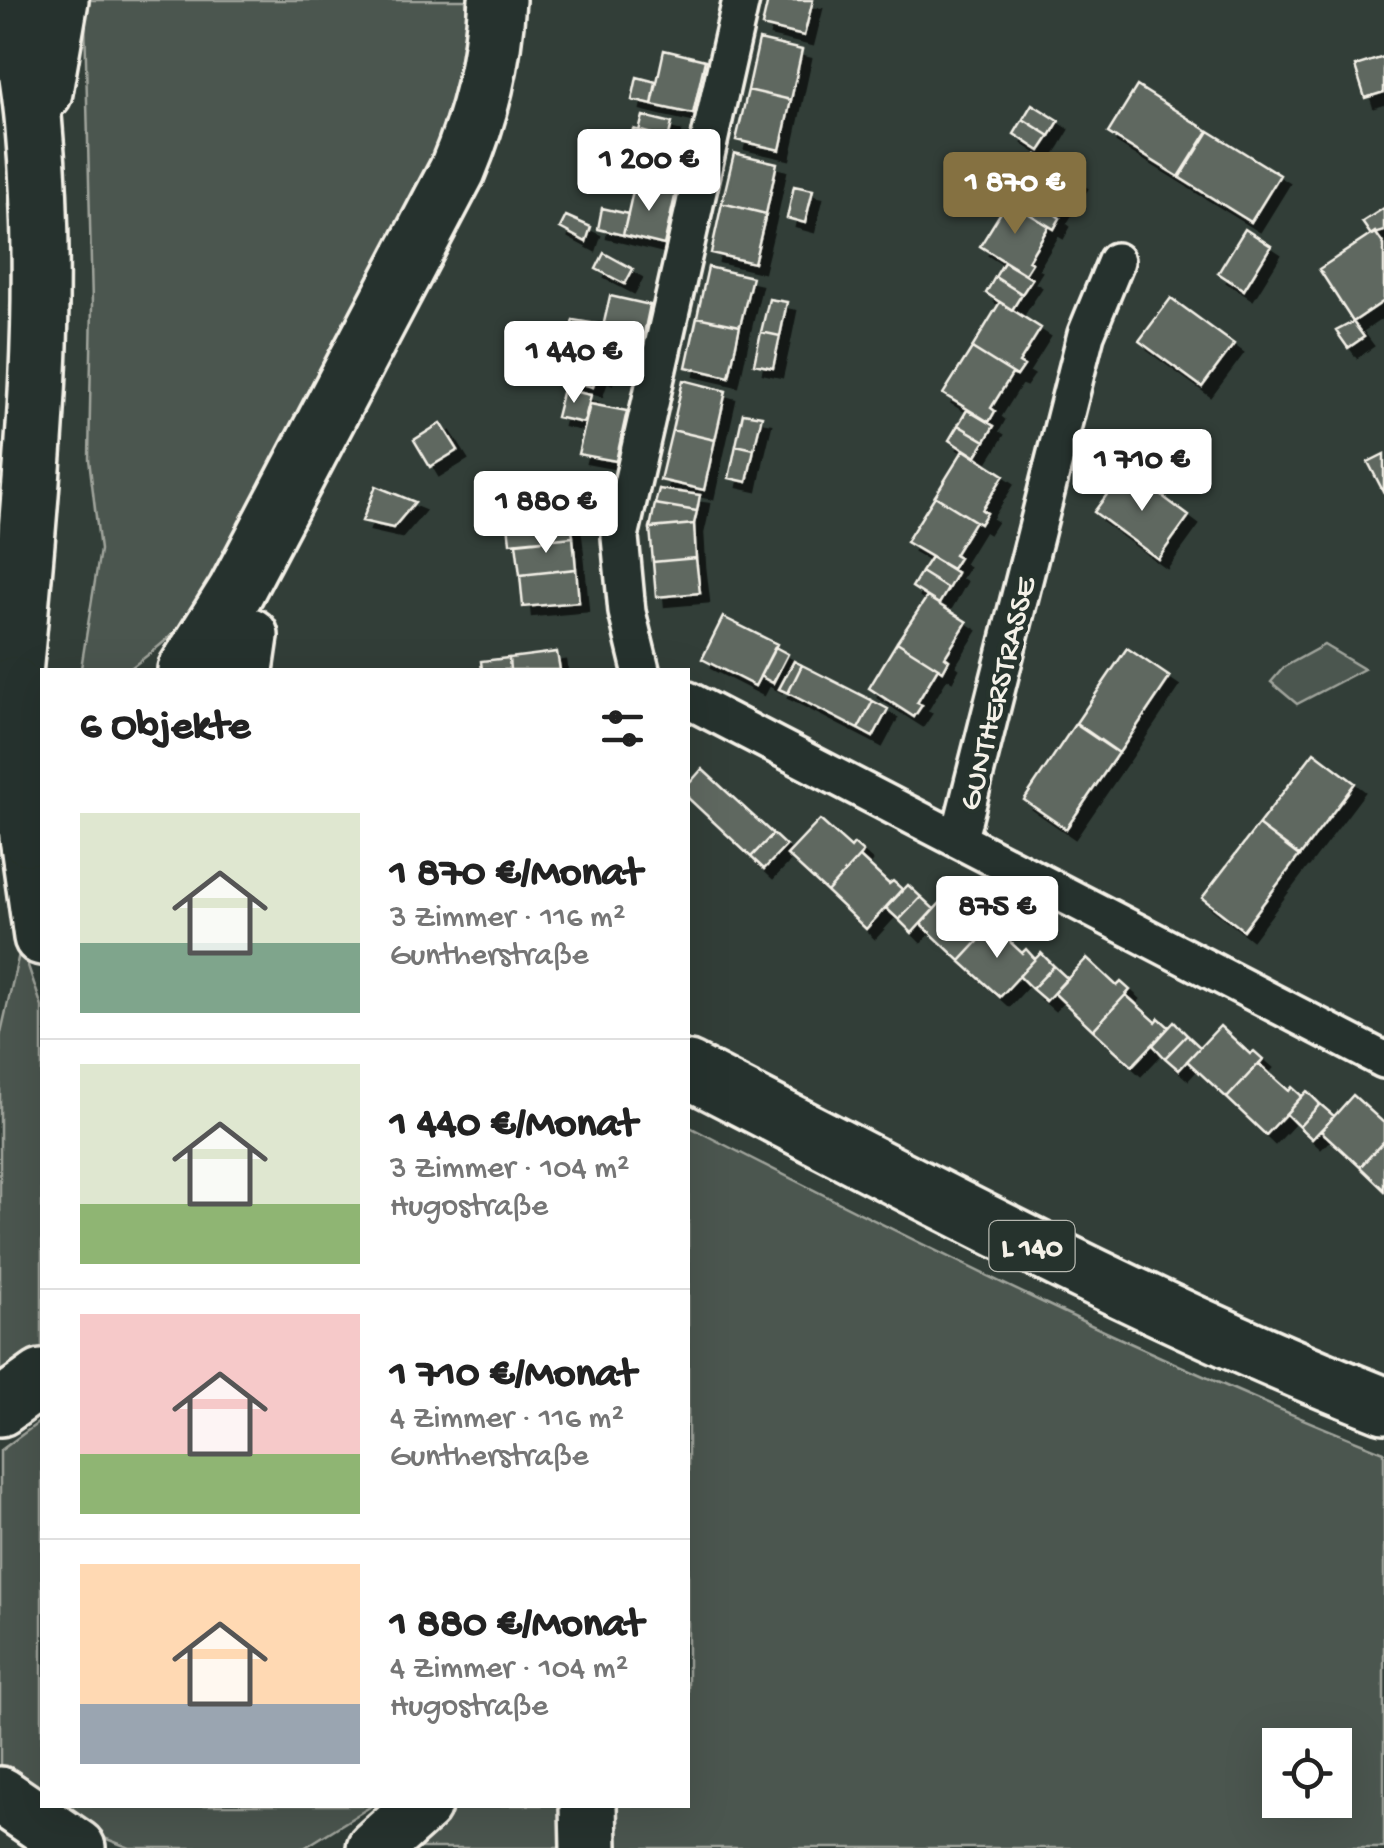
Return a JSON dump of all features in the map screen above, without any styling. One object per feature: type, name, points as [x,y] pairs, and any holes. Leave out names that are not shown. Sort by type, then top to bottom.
[{"type":"main road","points":[[16,0],[34,129],[39,308],[34,457],[15,697],[40,923]]},
{"type":"main road","points":[[34,129],[53,62],[60,0]]},
{"type":"main road","points":[[174,668],[241,642],[458,171],[479,118],[494,49],[496,0]]},
{"type":"main road","points":[[190,668],[241,642],[496,131],[522,56],[532,0]]},
{"type":"main road","points":[[15,697],[40,745]]},
{"type":"main road","name":"L 140","points":[[690,1071],[1046,1253],[1286,1366],[1384,1405]]},
{"type":"main road","points":[[0,1408],[40,1379]]},
{"type":"main road","points":[[0,1795],[77,1848]]},
{"type":"main road","points":[[376,1848],[420,1808]]},
{"type":"main road","points":[[588,1808],[589,1848]]},
{"type":"main road","points":[[0,1812],[42,1848]]},
{"type":"street","points":[[641,668],[627,612],[620,537],[741,0]]},
{"type":"street","name":"GUNTHERSTRASSE","points":[[959,838],[1086,334],[1116,262]]},
{"type":"street","points":[[690,701],[1384,1060]]},
{"type":"shaded area","points":[[89,0],[466,0],[464,50],[452,103],[433,158],[382,267],[220,572],[180,627],[130,668],[81,668],[100,550],[89,459],[92,304],[85,19]]},
{"type":"shaded area","points":[[1324,645],[1364,669],[1297,704],[1271,682],[1284,667]]},
{"type":"shaded area","points":[[21,945],[40,1001],[40,1363],[0,1389],[0,1037]]},
{"type":"shaded area","points":[[690,1127],[1032,1297],[1206,1377],[1384,1452],[1384,1848],[618,1848],[616,1808],[690,1808]]},
{"type":"shaded area","points":[[40,1421],[40,1804],[0,1775],[0,1451]]},
{"type":"shaded area","points":[[48,1808],[368,1808],[304,1848],[130,1848],[86,1831]]},
{"type":"shaded area","points":[[440,1808],[576,1808],[576,1848],[397,1848]]},
{"type":"building","points":[[768,0],[813,0],[804,36],[762,26]]},
{"type":"building","points":[[759,40],[802,50],[791,100],[748,90]]},
{"type":"building","points":[[664,50],[705,60],[693,114],[652,105]]},
{"type":"building","points":[[1384,57],[1384,92],[1365,98],[1355,66]]},
{"type":"building","points":[[637,77],[656,82],[652,105],[632,100]]},
{"type":"building","points":[[1137,86],[1208,131],[1179,177],[1108,133]]},
{"type":"building","points":[[748,90],[791,100],[780,150],[736,140]]},
{"type":"building","points":[[1032,104],[1059,121],[1050,136],[1023,119]]},
{"type":"building","points":[[643,116],[672,123],[668,139],[639,131]]},
{"type":"building","points":[[1023,119],[1050,136],[1040,151],[1014,134]]},
{"type":"building","points":[[633,129],[663,137],[659,152],[629,145]]},
{"type":"building","points":[[1209,131],[1280,175],[1251,222],[1180,178]]},
{"type":"building","points":[[607,135],[644,153],[638,175],[600,166]]},
{"type":"building","points":[[734,153],[777,163],[766,214],[722,203]]},
{"type":"building","points":[[1037,155],[1078,180],[1056,215],[1060,218],[1054,229],[1008,201]]},
{"type":"building","points":[[635,182],[676,192],[664,245],[623,235]]},
{"type":"building","points":[[794,186],[813,190],[805,223],[787,218]]},
{"type":"building","points":[[1008,201],[1054,229],[1049,226],[1028,261],[1032,263],[1025,274],[980,246]]},
{"type":"building","points":[[722,203],[766,214],[754,263],[711,253]]},
{"type":"building","points":[[602,208],[628,214],[623,235],[598,229]]},
{"type":"building","points":[[1384,208],[1384,231],[1371,235],[1362,222]]},
{"type":"building","points":[[566,216],[591,227],[586,242],[560,228]]},
{"type":"building","points":[[1245,229],[1271,246],[1244,290],[1218,273]]},
{"type":"building","points":[[1375,232],[1384,245],[1384,301],[1353,322],[1319,269]]},
{"type":"building","points":[[604,253],[633,269],[625,284],[596,269]]},
{"type":"building","points":[[1004,262],[1032,279],[1022,294],[995,277]]},
{"type":"building","points":[[708,267],[752,277],[740,326],[697,317]]},
{"type":"building","points":[[995,277],[1022,294],[1012,310],[986,293]]},
{"type":"building","points":[[610,296],[650,305],[639,358],[598,349]]},
{"type":"building","points":[[1171,298],[1234,344],[1202,387],[1139,341]]},
{"type":"building","points":[[769,299],[787,302],[780,336],[761,332]]},
{"type":"building","points":[[1000,302],[1041,328],[1019,363],[1024,366],[1017,376],[972,348]]},
{"type":"building","points":[[697,317],[740,326],[729,377],[686,367]]},
{"type":"building","points":[[573,320],[603,325],[598,349],[608,351],[603,374],[565,353]]},
{"type":"building","points":[[1353,322],[1364,337],[1348,348],[1336,331]]},
{"type":"building","points":[[761,332],[780,336],[773,368],[754,364]]},
{"type":"building","points":[[972,348],[1017,376],[1012,374],[991,408],[995,411],[989,422],[943,394]]},
{"type":"building","points":[[558,350],[598,372],[593,387],[550,375]]},
{"type":"building","points":[[683,380],[726,391],[715,440],[672,430]]},
{"type":"building","points":[[563,389],[591,395],[584,423],[556,417]]},
{"type":"building","points":[[590,404],[627,411],[616,461],[578,454]]},
{"type":"building","points":[[967,410],[994,426],[985,441],[958,425]]},
{"type":"building","points":[[743,413],[762,416],[754,449],[736,445]]},
{"type":"building","points":[[441,423],[458,450],[430,467],[414,440]]},
{"type":"building","points":[[958,425],[985,441],[975,457],[949,440]]},
{"type":"building","points":[[672,430],[715,440],[704,490],[660,480]]},
{"type":"building","points":[[736,445],[754,449],[747,482],[729,478]]},
{"type":"building","points":[[964,449],[1004,475],[982,510],[987,513],[980,524],[935,496]]},
{"type":"building","points":[[1384,454],[1384,493],[1368,462]]},
{"type":"building","points":[[1126,469],[1189,516],[1158,559],[1094,512]]},
{"type":"building","points":[[544,481],[546,505],[569,503],[573,537],[510,543],[504,485]]},
{"type":"building","points":[[376,486],[415,502],[393,528],[362,521]]},
{"type":"building","points":[[659,489],[700,495],[697,511],[655,504]]},
{"type":"building","points":[[935,496],[975,521],[954,555],[959,558],[952,569],[906,542]]},
{"type":"building","points":[[655,504],[697,511],[694,524],[650,528]]},
{"type":"building","points":[[694,524],[696,558],[653,562],[650,528]]},
{"type":"building","points":[[573,537],[576,569],[520,575],[516,543]]},
{"type":"building","points":[[931,557],[957,573],[948,589],[921,572]]},
{"type":"building","points":[[696,558],[700,593],[656,597],[653,562]]},
{"type":"building","points":[[576,569],[579,602],[523,607],[520,575]]},
{"type":"building","points":[[921,572],[948,589],[939,604],[912,587]]},
{"type":"building","points":[[927,597],[967,622],[945,657],[949,660],[943,671],[897,642]]},
{"type":"building","points":[[723,617],[777,644],[755,686],[702,659]]},
{"type":"building","points":[[897,642],[943,671],[938,668],[917,703],[922,705],[914,717],[869,688]]},
{"type":"building","points":[[775,647],[788,654],[773,683],[760,676]]},
{"type":"building","points":[[1127,648],[1170,677],[1119,753],[1076,723]]},
{"type":"building","points":[[557,652],[560,668],[510,668],[509,658]]},
{"type":"building","points":[[509,658],[510,668],[482,668],[481,661]]},
{"type":"building","points":[[794,661],[802,665],[788,693],[779,689]]},
{"type":"building","points":[[802,665],[873,701],[858,729],[788,693]]},
{"type":"building","points":[[873,701],[888,709],[873,737],[858,729]]},
{"type":"building","points":[[1075,724],[1118,753],[1066,829],[1024,800]]},
{"type":"building","points":[[1314,752],[1355,783],[1300,856],[1258,825]]},
{"type":"building","points":[[702,769],[773,834],[751,857],[690,800],[690,783]]},
{"type":"building","points":[[820,820],[851,848],[854,844],[863,852],[827,892],[787,855]]},
{"type":"building","points":[[1258,825],[1299,856],[1243,930],[1202,898]]},
{"type":"building","points":[[773,834],[786,846],[764,869],[751,857]]},
{"type":"building","points":[[863,852],[860,857],[889,884],[893,881],[902,889],[866,929],[827,892]]},
{"type":"building","points":[[908,885],[921,897],[899,920],[886,908]]},
{"type":"building","points":[[953,889],[984,917],[987,913],[996,922],[960,961],[921,924]]},
{"type":"building","points":[[921,897],[934,909],[912,933],[899,920]]},
{"type":"building","points":[[996,922],[993,926],[1022,953],[1026,949],[1035,959],[1000,997],[960,961]]},
{"type":"building","points":[[1041,953],[1054,966],[1032,989],[1019,976]]},
{"type":"building","points":[[1087,958],[1117,986],[1121,982],[1130,990],[1093,1030],[1054,993]]},
{"type":"building","points":[[1054,966],[1067,978],[1046,1001],[1032,989]]},
{"type":"building","points":[[1130,990],[1126,995],[1156,1022],[1159,1018],[1169,1027],[1132,1066],[1093,1030]]},
{"type":"building","points":[[1174,1022],[1187,1035],[1165,1058],[1153,1045]]},
{"type":"building","points":[[1220,1026],[1250,1054],[1254,1051],[1263,1059],[1227,1098],[1187,1061]]},
{"type":"building","points":[[1187,1035],[1200,1047],[1179,1070],[1165,1058]]},
{"type":"building","points":[[1263,1059],[1259,1064],[1289,1091],[1292,1087],[1302,1096],[1266,1135],[1227,1098]]},
{"type":"building","points":[[1307,1091],[1320,1104],[1299,1127],[1286,1114]]},
{"type":"building","points":[[1353,1095],[1384,1123],[1384,1141],[1360,1167],[1321,1131]]},
{"type":"building","points":[[1320,1104],[1334,1116],[1312,1139],[1299,1127]]},
{"type":"building","points":[[1384,1141],[1384,1190],[1360,1167]]}]
